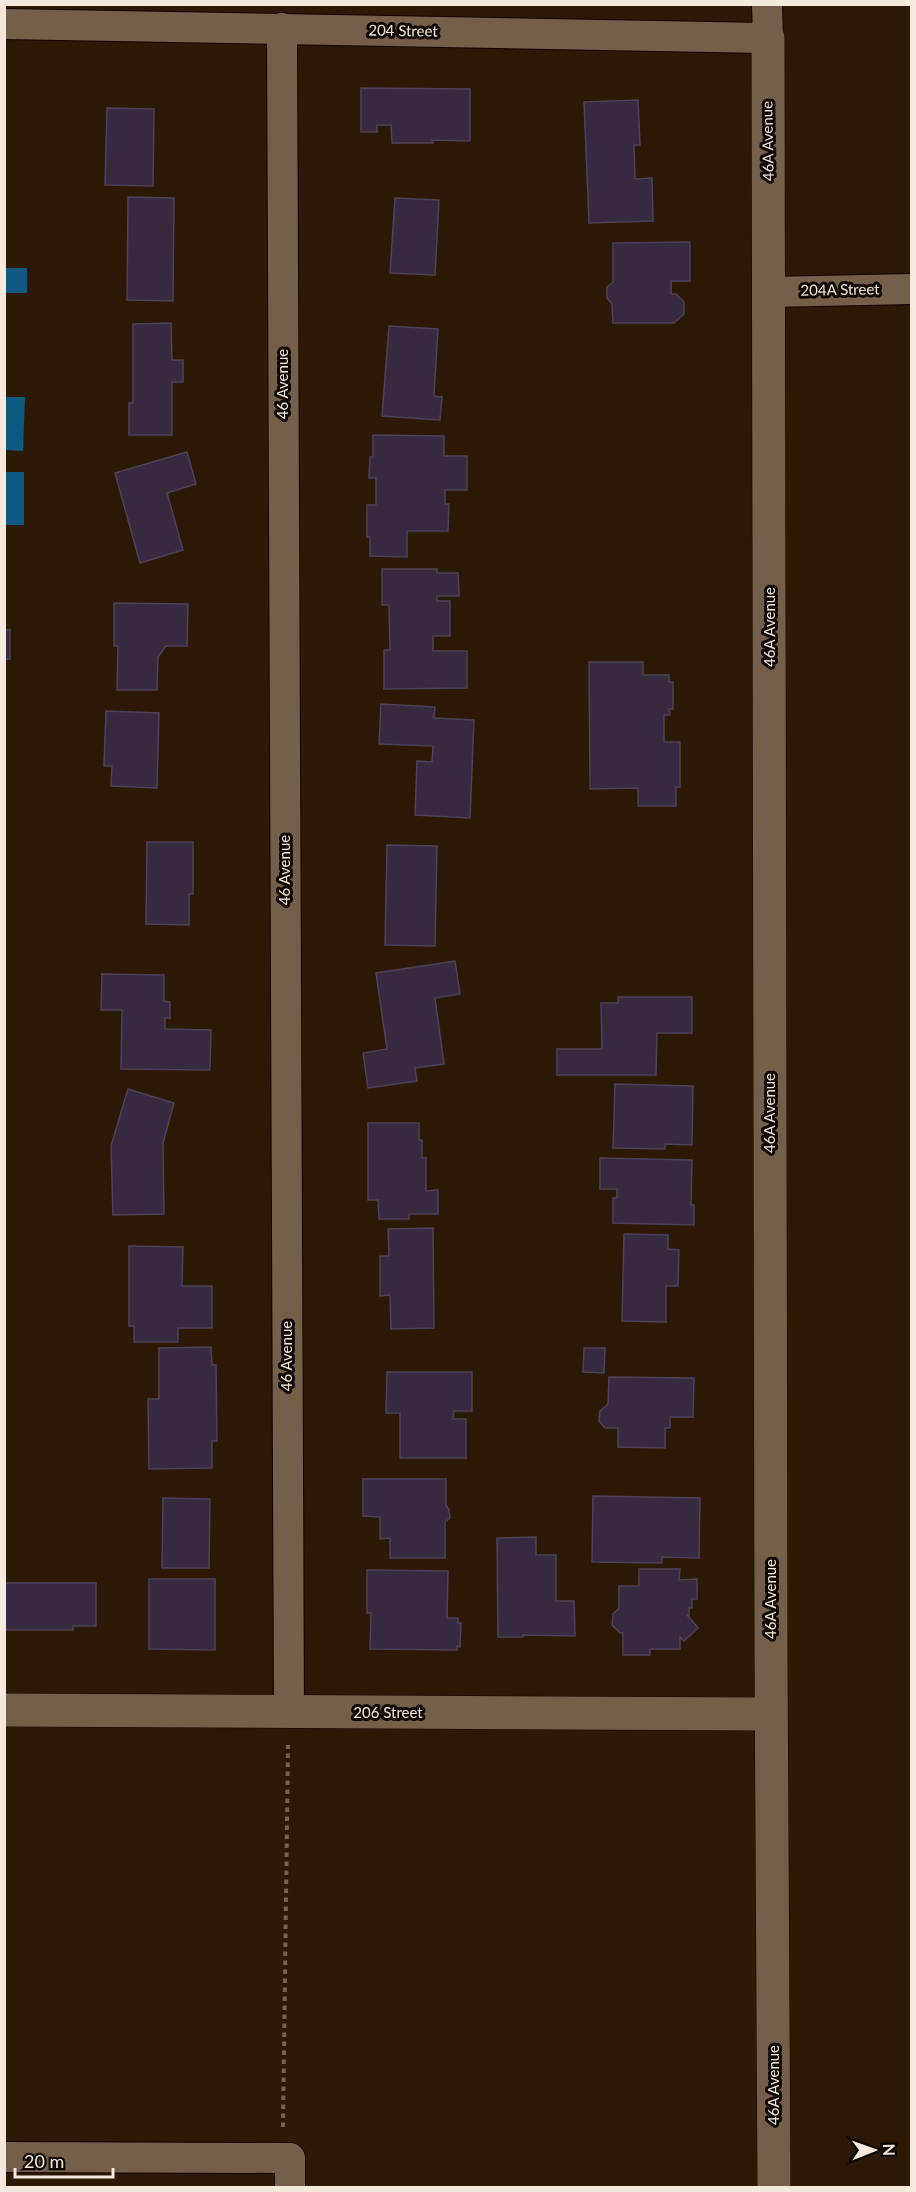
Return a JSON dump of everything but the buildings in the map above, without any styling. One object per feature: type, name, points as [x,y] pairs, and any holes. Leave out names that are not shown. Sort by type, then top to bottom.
[{"type":"street","points":[[767,4],[768,38]]},
{"type":"street","name":"204 Street","points":[[4,24],[768,38]]},
{"type":"street","name":"46 Avenue","points":[[282,28],[289,1712]]},
{"type":"street","name":"46A Avenue","points":[[768,38],[774,2187]]},
{"type":"street","name":"204A Street","points":[[770,292],[912,289]]},
{"type":"street","name":"206 Street","points":[[4,1710],[771,1714]]},
{"type":"street","points":[[4,2157],[287,2168]]},
{"type":"path","points":[[287,2168],[289,1712]]},
{"type":"water","points":[[5,268],[27,268],[27,293],[5,293]]},
{"type":"water","points":[[5,397],[25,397],[23,451],[5,450]]},
{"type":"water","points":[[5,472],[24,472],[24,525],[5,525]]}]
